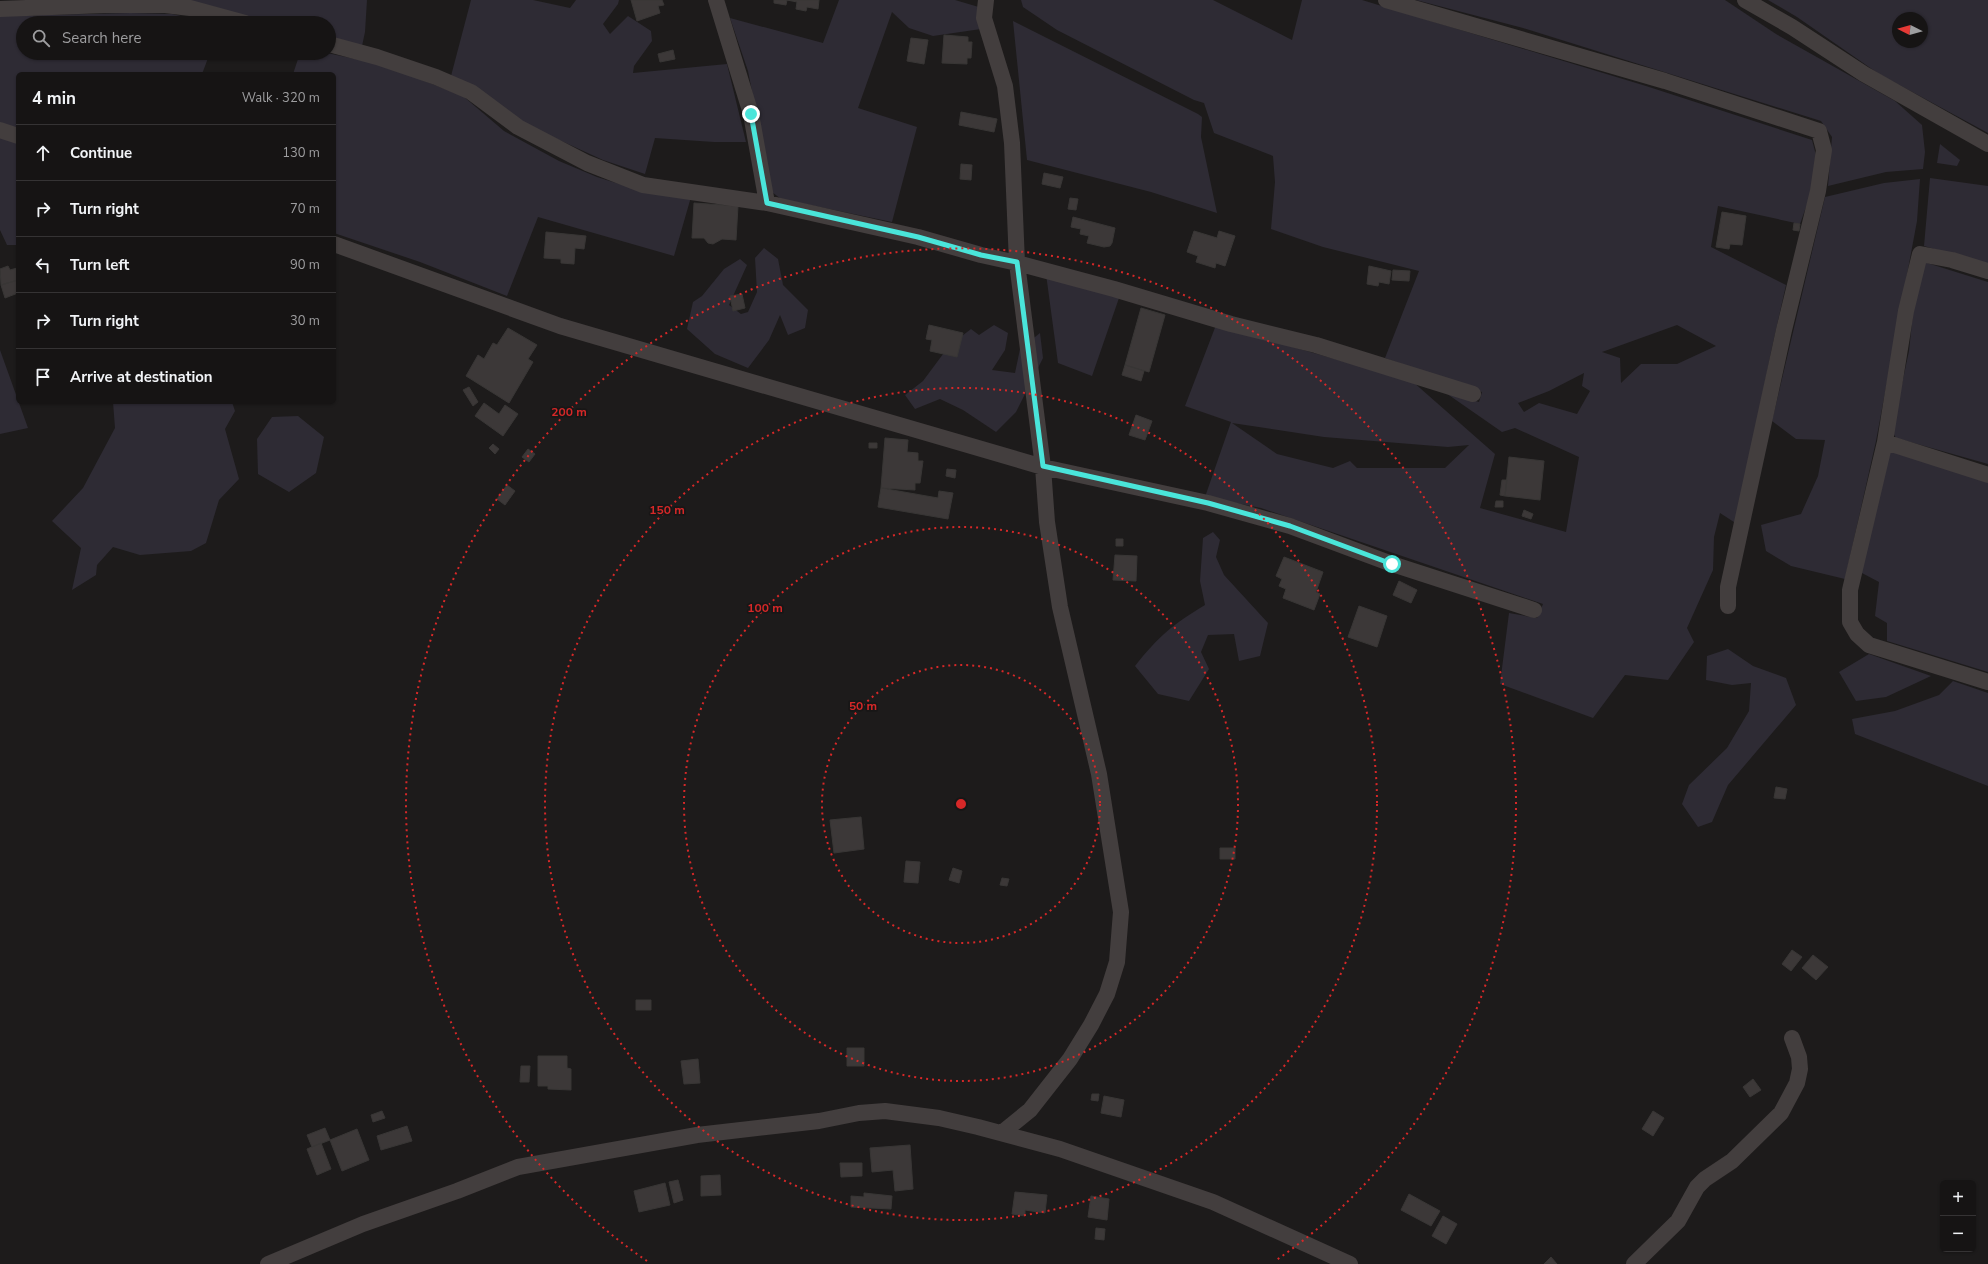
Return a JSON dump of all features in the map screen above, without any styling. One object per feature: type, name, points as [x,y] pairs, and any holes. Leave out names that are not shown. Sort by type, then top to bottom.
[{"type":"street","points":[[716,0],[751,114],[767,203]]},
{"type":"street","points":[[985,0],[984,18],[1005,86],[1011,136],[1017,262],[1043,466],[1047,522],[1060,608],[1099,774],[1121,912],[1117,962],[1106,994],[1091,1025],[1070,1059],[1030,1110],[1003,1132]]},
{"type":"street","points":[[1386,0],[1665,81],[1819,131],[1824,150],[1818,191],[1784,330],[1728,587],[1728,606]]},
{"type":"street","points":[[1745,0],[1792,27],[1864,74],[1988,144]]},
{"type":"street","points":[[0,9],[165,5],[190,8],[219,16]]},
{"type":"street","points":[[336,46],[436,76],[471,92],[518,127],[587,163],[643,185],[767,203],[918,237],[981,255],[1017,262],[1231,324],[1316,345],[1474,394]]},
{"type":"street","points":[[0,130],[16,135]]},
{"type":"street","points":[[336,245],[560,326],[1043,466],[1208,503],[1290,526],[1392,564],[1534,610]]},
{"type":"street","points":[[1988,271],[1952,260],[1920,254],[1906,311],[1885,442],[1850,590],[1850,622],[1857,634],[1870,645],[1988,682]]},
{"type":"street","points":[[1885,442],[1988,475]]},
{"type":"street","points":[[1634,1264],[1678,1221],[1696,1187],[1705,1179],[1732,1161],[1780,1113],[1794,1090],[1800,1069],[1799,1057],[1792,1038]]},
{"type":"street","points":[[268,1264],[364,1224],[457,1191],[518,1167],[697,1135],[820,1121],[859,1113],[885,1111],[939,1118],[1003,1132],[1060,1149],[1213,1202],[1350,1264]]},
{"type":"shaded area","points":[[181,0],[367,0],[365,32],[362,46],[336,38],[336,16],[247,16]]},
{"type":"shaded area","points":[[471,0],[533,0],[570,8],[576,0],[619,0],[618,4],[603,24],[610,34],[628,16],[651,31],[652,41],[634,66],[633,73],[727,64],[746,142],[714,142],[655,138],[645,174],[603,160],[522,123],[451,76]]},
{"type":"shaded area","points":[[839,0],[955,0],[982,8],[981,29],[933,36],[909,28],[892,12],[858,108],[917,127],[892,222],[781,199],[772,192],[748,71],[730,18],[823,43]]},
{"type":"shaded area","points":[[1021,0],[1213,0],[1292,40],[1302,0],[1362,0],[1646,86],[1812,140],[1816,155],[1810,196],[1800,224],[1718,206],[1711,247],[1786,285],[1771,352],[1737,524],[1720,513],[1714,537],[1713,570],[1687,628],[1694,642],[1668,680],[1625,675],[1593,718],[1500,684],[1509,613],[1537,618],[1543,604],[1261,508],[1205,497],[1231,422],[1185,406],[1216,325],[1412,381],[1495,454],[1480,508],[1566,532],[1579,457],[1515,428],[1502,432],[1443,391],[1479,402],[1482,392],[1385,358],[1419,271],[1323,247],[1271,229],[1275,182],[1273,156],[1214,133],[1204,103],[1194,100],[1057,30],[1023,7]],"holes":[[[1677,325],[1716,346],[1677,364],[1641,364],[1621,383],[1620,358],[1602,352]],[[1584,373],[1582,386],[1590,391],[1577,414],[1539,403],[1524,412],[1518,403],[1549,391]],[[1232,423],[1324,437],[1448,447],[1469,445],[1445,468],[1357,468],[1350,461],[1333,468],[1277,454]]]},
{"type":"shaded area","points":[[1416,0],[1725,0],[1776,34],[1895,101],[1922,125],[1925,152],[1923,169],[1886,172],[1828,186],[1832,137],[1821,121],[1523,28]]},
{"type":"shaded area","points":[[1768,0],[1988,0],[1988,133],[1879,74],[1797,17]]},
{"type":"shaded area","points":[[131,13],[172,14],[181,16],[16,16],[16,60],[207,60],[203,72],[16,72],[16,127],[0,123],[0,16]]},
{"type":"shaded area","points":[[1013,21],[1202,117],[1201,137],[1217,213],[1151,192],[1027,160]]},
{"type":"shaded area","points":[[336,55],[384,65],[463,96],[504,131],[559,161],[597,177],[645,192],[691,197],[674,256],[538,217],[507,296],[420,262],[336,234],[336,72],[294,72],[298,60],[336,60]]},
{"type":"shaded area","points":[[0,136],[16,141],[16,245],[7,245],[0,230]]},
{"type":"shaded area","points":[[1940,144],[1960,160],[1957,166],[1937,163]]},
{"type":"shaded area","points":[[1930,178],[1988,186],[1988,265],[1924,246]]},
{"type":"shaded area","points":[[1920,179],[1917,221],[1876,441],[1845,579],[1791,566],[1766,551],[1761,525],[1801,514],[1818,476],[1825,440],[1796,439],[1772,421],[1825,197],[1884,183]]},
{"type":"shaded area","points":[[764,248],[778,259],[783,285],[808,310],[805,328],[788,335],[780,315],[769,340],[748,368],[715,354],[687,329],[693,302],[702,296],[724,269],[740,259],[747,265],[729,305],[741,314],[748,312],[757,292],[755,258]]},
{"type":"shaded area","points":[[1924,262],[1988,282],[1988,464],[1896,438],[1892,431],[1909,351],[1913,313]]},
{"type":"shaded area","points":[[1046,274],[1119,298],[1092,376],[1058,363]]},
{"type":"shaded area","points":[[994,325],[1008,333],[1005,350],[992,370],[1015,373],[1020,349],[1040,333],[1043,358],[1016,412],[996,432],[963,410],[940,399],[915,409],[905,395],[923,381],[949,346],[971,329],[979,335]]},
{"type":"shaded area","points":[[0,350],[16,395],[16,404],[19,404],[28,428],[0,434]]},
{"type":"shaded area","points":[[113,404],[233,404],[235,411],[225,429],[239,479],[219,500],[206,543],[191,551],[140,555],[113,547],[97,565],[96,575],[72,590],[81,548],[52,521],[83,488],[115,428]]},
{"type":"shaded area","points":[[298,416],[324,437],[316,473],[289,492],[258,474],[257,439],[272,417]]},
{"type":"shaded area","points":[[1888,450],[1988,482],[1988,672],[1887,641],[1887,623],[1875,616],[1879,582],[1860,572]]},
{"type":"shaded area","points":[[1213,532],[1220,540],[1216,557],[1224,575],[1268,623],[1260,656],[1239,661],[1234,634],[1208,635],[1201,652],[1209,669],[1189,701],[1158,694],[1135,666],[1151,647],[1175,625],[1205,605],[1200,581],[1203,538]]},
{"type":"shaded area","points":[[1728,649],[1753,666],[1786,678],[1796,705],[1728,785],[1712,822],[1698,827],[1682,804],[1689,785],[1727,748],[1749,711],[1751,683],[1732,685],[1706,680],[1707,656]]},
{"type":"shaded area","points":[[1869,654],[1931,676],[1886,697],[1856,701],[1839,672]]},
{"type":"shaded area","points":[[1953,681],[1988,693],[1988,786],[1855,734],[1852,719],[1895,711],[1939,695]]},
{"type":"building","points":[[631,0],[662,0],[664,5],[658,6],[660,13],[637,21]]},
{"type":"building","points":[[774,0],[787,0],[786,5],[774,3]]},
{"type":"building","points":[[787,0],[819,0],[818,9],[807,7],[806,11],[796,9],[797,2]]},
{"type":"building","points":[[944,35],[968,37],[968,42],[972,42],[971,58],[967,58],[967,64],[942,63]]},
{"type":"building","points":[[911,38],[928,40],[924,64],[907,61]]},
{"type":"building","points":[[673,50],[675,59],[660,62],[658,54]]},
{"type":"building","points":[[961,112],[997,119],[994,132],[959,125]]},
{"type":"building","points":[[961,164],[972,165],[971,180],[960,179]]},
{"type":"building","points":[[1044,173],[1063,177],[1060,188],[1042,184]]},
{"type":"building","points":[[1070,198],[1078,199],[1076,210],[1068,209]]},
{"type":"building","points":[[694,203],[738,206],[736,240],[722,239],[713,244],[708,243],[704,238],[692,238]]},
{"type":"building","points":[[1722,212],[1746,216],[1742,245],[1730,244],[1729,249],[1716,247]]},
{"type":"building","points":[[1073,217],[1115,228],[1110,246],[1104,247],[1087,243],[1089,236],[1080,234],[1081,229],[1071,227]]},
{"type":"building","points":[[1794,223],[1800,224],[1799,231],[1793,230]]},
{"type":"building","points":[[1194,231],[1217,238],[1219,231],[1235,236],[1225,266],[1216,263],[1215,268],[1196,262],[1198,256],[1187,252]]},
{"type":"building","points":[[546,232],[586,236],[584,249],[575,248],[574,264],[561,263],[561,259],[544,258]]},
{"type":"building","points":[[8,266],[10,270],[16,268],[16,281],[1,285],[0,269]]},
{"type":"building","points":[[1369,266],[1391,271],[1389,284],[1379,282],[1378,286],[1367,284]]},
{"type":"building","points":[[1393,270],[1410,271],[1409,281],[1392,280]]},
{"type":"building","points":[[16,281],[16,294],[5,298],[1,285]]},
{"type":"building","points":[[742,294],[745,308],[733,311],[730,296]]},
{"type":"building","points":[[1141,308],[1165,315],[1149,372],[1125,365]]},
{"type":"building","points":[[929,325],[963,333],[957,357],[930,351],[932,340],[926,339]]},
{"type":"building","points":[[508,328],[537,345],[528,359],[533,362],[509,403],[466,376],[478,355],[484,359],[493,343],[497,345]]},
{"type":"building","points":[[1125,365],[1144,371],[1141,381],[1122,375]]},
{"type":"building","points":[[469,387],[478,402],[473,406],[463,390]]},
{"type":"building","points":[[484,403],[499,414],[505,405],[518,414],[503,436],[475,416]]},
{"type":"building","points":[[1136,415],[1152,421],[1145,440],[1129,435]]},
{"type":"building","points":[[885,438],[908,440],[907,452],[918,453],[918,461],[923,461],[920,483],[915,483],[915,490],[881,488]]},
{"type":"building","points":[[869,443],[877,443],[877,448],[869,448]]},
{"type":"building","points":[[493,444],[499,449],[495,454],[489,448]]},
{"type":"building","points":[[528,449],[535,454],[529,462],[522,457]]},
{"type":"building","points":[[1509,457],[1544,461],[1540,500],[1505,496]]},
{"type":"building","points":[[947,469],[956,470],[955,478],[946,476]]},
{"type":"building","points":[[1502,480],[1507,480],[1505,496],[1500,495]]},
{"type":"building","points":[[507,485],[515,491],[505,505],[497,499]]},
{"type":"building","points":[[881,488],[938,498],[939,491],[953,493],[948,519],[878,507]]},
{"type":"building","points":[[1496,501],[1503,501],[1503,507],[1495,507]]},
{"type":"building","points":[[1524,510],[1533,514],[1531,519],[1522,516]]},
{"type":"building","points":[[1116,539],[1123,539],[1123,546],[1116,546]]},
{"type":"building","points":[[1115,555],[1137,556],[1136,581],[1113,580]]},
{"type":"building","points":[[1284,557],[1323,572],[1316,592],[1320,594],[1314,610],[1283,598],[1286,589],[1279,586],[1282,579],[1276,576]]},
{"type":"building","points":[[1399,581],[1417,590],[1411,603],[1393,595]]},
{"type":"building","points":[[1359,606],[1387,616],[1377,647],[1348,637]]},
{"type":"building","points":[[1776,787],[1787,789],[1785,799],[1774,798]]},
{"type":"building","points":[[861,817],[864,849],[834,853],[830,820]]},
{"type":"building","points":[[1220,848],[1235,848],[1235,859],[1220,859]]},
{"type":"building","points":[[906,861],[920,862],[918,883],[904,882]]},
{"type":"building","points":[[953,868],[962,871],[959,883],[949,880]]},
{"type":"building","points":[[1002,878],[1009,879],[1007,886],[1000,885]]},
{"type":"building","points":[[1792,950],[1802,957],[1791,971],[1782,964]]},
{"type":"building","points":[[1813,955],[1828,967],[1816,980],[1802,968]]},
{"type":"building","points":[[636,1000],[651,1000],[651,1010],[636,1010]]},
{"type":"building","points":[[847,1048],[864,1048],[864,1066],[847,1066]]},
{"type":"building","points":[[538,1056],[567,1056],[567,1068],[571,1069],[571,1090],[548,1089],[548,1086],[538,1086]]},
{"type":"building","points":[[698,1059],[700,1083],[684,1084],[681,1061]]},
{"type":"building","points":[[521,1066],[530,1066],[529,1082],[520,1082]]},
{"type":"building","points":[[1753,1079],[1761,1090],[1750,1097],[1743,1087]]},
{"type":"building","points":[[1092,1094],[1099,1094],[1098,1101],[1091,1100]]},
{"type":"building","points":[[1104,1096],[1124,1100],[1121,1117],[1101,1113]]},
{"type":"building","points":[[382,1111],[385,1118],[373,1122],[371,1115]]},
{"type":"building","points":[[1653,1111],[1664,1118],[1653,1136],[1642,1129]]},
{"type":"building","points":[[407,1126],[412,1141],[381,1150],[377,1136]]},
{"type":"building","points":[[325,1128],[330,1140],[312,1147],[307,1135]]},
{"type":"building","points":[[357,1129],[369,1160],[342,1171],[330,1140]]},
{"type":"building","points":[[321,1143],[331,1169],[317,1175],[307,1149]]},
{"type":"building","points":[[910,1145],[913,1189],[895,1191],[893,1170],[872,1172],[870,1148]]},
{"type":"building","points":[[840,1163],[862,1163],[862,1176],[841,1177]]},
{"type":"building","points":[[720,1175],[721,1195],[701,1196],[701,1176]]},
{"type":"building","points":[[678,1180],[683,1200],[674,1203],[669,1182]]},
{"type":"building","points":[[665,1183],[670,1205],[639,1212],[634,1191]]},
{"type":"building","points":[[1015,1192],[1047,1195],[1045,1213],[1025,1210],[1025,1216],[1012,1214]]},
{"type":"building","points":[[864,1193],[892,1196],[891,1209],[851,1207],[851,1196],[864,1197]]},
{"type":"building","points":[[1409,1194],[1440,1211],[1431,1226],[1401,1210]]},
{"type":"building","points":[[1091,1196],[1109,1199],[1107,1220],[1088,1217]]},
{"type":"building","points":[[1443,1216],[1457,1224],[1446,1244],[1432,1236]]},
{"type":"building","points":[[1096,1228],[1105,1229],[1104,1240],[1095,1239]]},
{"type":"building","points":[[1551,1257],[1557,1264],[1544,1264]]},
{"type":"route","points":[[751,114],[767,203],[918,237],[981,255],[1017,262],[1043,466],[1208,503],[1290,526],[1392,564]]}]
